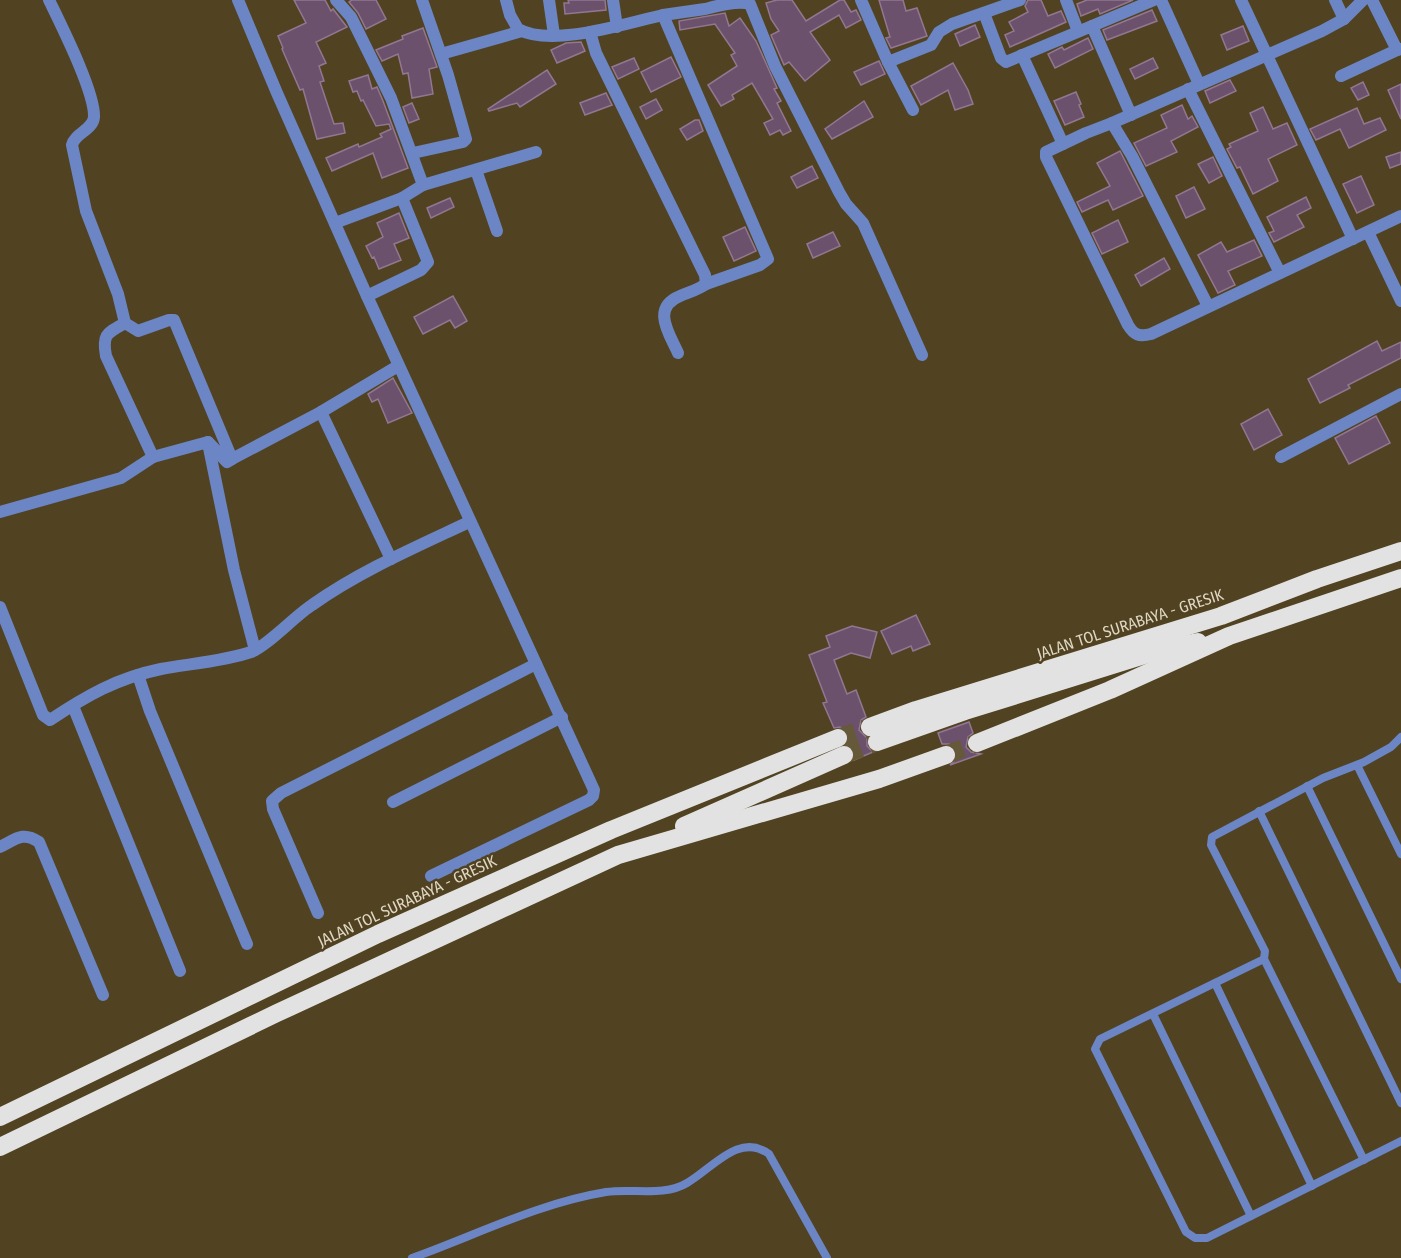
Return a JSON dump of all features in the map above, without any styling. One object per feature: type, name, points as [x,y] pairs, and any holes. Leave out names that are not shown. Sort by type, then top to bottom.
[{"type":"highway","name":"JALAN TOL SURABAYA - GRESIK","points":[[1229,636],[1164,649],[965,711],[873,735],[916,710],[1221,616],[1317,579],[1401,551]]},
{"type":"highway","name":"JALAN TOL SURABAYA - GRESIK","points":[[977,743],[1110,690],[1229,636],[1401,578]]},
{"type":"highway","name":"JALAN TOL SURABAYA - GRESIK","points":[[0,1117],[378,934],[611,830],[841,747],[618,855],[277,1013],[0,1147]]},
{"type":"highway","name":"JALAN TOL SURABAYA - GRESIK","points":[[618,855],[879,779],[946,755]]},
{"type":"street","points":[[50,0],[82,73],[91,103],[94,117],[92,122],[75,138],[72,145],[86,210],[118,294],[124,323],[138,331],[174,320],[232,459]]},
{"type":"street","points":[[238,0],[398,366],[594,790],[589,800],[431,876]]},
{"type":"street","points":[[336,0],[351,16],[391,98],[423,185]]},
{"type":"street","points":[[412,153],[463,142],[466,139],[441,54],[422,0]]},
{"type":"street","points":[[506,0],[515,26],[522,31],[536,35],[590,32],[710,4],[740,2],[750,4],[775,66],[839,192],[846,204],[863,223],[922,356]]},
{"type":"street","points":[[549,0],[554,35]]},
{"type":"street","points":[[613,0],[617,27]]},
{"type":"street","points":[[861,0],[888,63],[912,110]]},
{"type":"street","points":[[888,63],[931,45],[939,32],[952,24],[1020,0]]},
{"type":"street","points":[[1066,0],[1078,31]]},
{"type":"street","points":[[984,13],[1001,58],[1006,62],[1154,0]]},
{"type":"street","points":[[1161,0],[1193,87],[1280,273]]},
{"type":"street","points":[[1242,0],[1266,56],[1353,239]]},
{"type":"street","points":[[1335,0],[1344,19]]},
{"type":"street","points":[[1363,0],[1344,19],[1322,32],[1046,152],[1048,164],[1133,333],[1143,336],[1401,216]]},
{"type":"street","points":[[1341,76],[1399,50],[1372,0]]},
{"type":"street","points":[[663,15],[768,259],[760,265],[706,284],[669,302],[664,321],[678,353]]},
{"type":"street","points":[[1092,26],[1131,115]]},
{"type":"street","points":[[441,54],[522,31]]},
{"type":"street","points":[[590,32],[596,53],[702,267],[706,284]]},
{"type":"street","points":[[1022,55],[1064,144]]},
{"type":"street","points":[[1112,123],[1132,156],[1208,306]]},
{"type":"street","points":[[335,223],[402,198],[423,185],[536,152]]},
{"type":"street","points":[[476,170],[497,231]]},
{"type":"street","points":[[367,296],[421,270],[428,262],[402,198]]},
{"type":"street","points":[[1368,232],[1401,301]]},
{"type":"street","points":[[124,323],[106,336],[104,342],[106,356],[153,457]]},
{"type":"street","points":[[208,442],[226,462],[321,412],[398,366]]},
{"type":"street","points":[[1281,457],[1401,394]]},
{"type":"street","points":[[321,412],[391,559]]},
{"type":"street","points":[[0,512],[121,478],[153,457],[208,442]]},
{"type":"street","points":[[208,442],[234,570],[255,650]]},
{"type":"street","points":[[0,607],[44,717],[50,720],[98,690],[138,675],[255,650],[312,605],[391,559],[469,522]]},
{"type":"street","points":[[318,913],[273,809],[272,801],[281,793],[536,664]]},
{"type":"street","points":[[138,675],[150,711],[247,944]]},
{"type":"street","points":[[73,706],[180,971]]},
{"type":"street","points":[[393,802],[562,717]]},
{"type":"street","points":[[0,847],[22,836],[31,837],[39,842],[103,995]]},
{"type":"lane","points":[[1364,1160],[1264,959],[1265,951],[1210,841],[1215,834],[1259,811],[1391,747],[1401,737]]},
{"type":"lane","points":[[1357,765],[1401,854]]},
{"type":"lane","points":[[1308,786],[1401,979]]},
{"type":"lane","points":[[1259,811],[1401,1103]]},
{"type":"lane","points":[[1264,959],[1100,1039],[1095,1049],[1189,1236],[1207,1238],[1401,1141]]},
{"type":"lane","points":[[1215,983],[1312,1186]]},
{"type":"lane","points":[[1153,1014],[1251,1216]]},
{"type":"lane","points":[[412,1258],[548,1207],[606,1192],[678,1188],[738,1148],[748,1146],[760,1147],[769,1154],[827,1258]]},
{"type":"building","points":[[294,0],[325,0],[331,11],[333,9],[347,27],[316,42],[326,63],[319,66],[324,81],[320,82],[334,124],[343,123],[345,133],[317,139],[303,89],[300,90],[282,49],[278,36],[306,23]]},
{"type":"building","points":[[376,0],[386,19],[366,29],[349,2]]},
{"type":"building","points":[[568,0],[605,0],[606,10],[565,14],[564,3],[569,3]]},
{"type":"building","points":[[792,0],[806,21],[840,0],[844,0],[851,12],[856,10],[861,20],[846,28],[839,15],[810,32],[830,60],[805,81],[789,62],[784,65],[771,35],[779,31],[771,19],[766,3]]},
{"type":"building","points":[[879,0],[903,0],[906,11],[917,8],[927,36],[891,48],[886,38],[890,37]]},
{"type":"building","points":[[1028,0],[1041,0],[1048,16],[1061,11],[1066,22],[1010,47],[1005,35],[1014,31],[1009,22],[1028,12],[1025,6]]},
{"type":"building","points":[[1087,0],[1133,0],[1100,14],[1098,9],[1081,16],[1077,4]]},
{"type":"building","points":[[1152,10],[1157,21],[1107,40],[1103,30]]},
{"type":"building","points":[[725,13],[729,26],[740,18],[756,41],[777,88],[774,89],[781,101],[777,103],[791,131],[783,135],[780,130],[770,135],[764,123],[773,119],[752,83],[732,95],[734,99],[721,106],[708,85],[737,66],[731,55],[735,53],[715,24],[680,30],[679,21]]},
{"type":"building","points":[[975,25],[980,37],[960,46],[955,34]]},
{"type":"building","points":[[1243,26],[1249,41],[1227,50],[1221,35]]},
{"type":"building","points":[[423,28],[437,67],[429,69],[433,94],[412,98],[408,73],[403,74],[398,54],[382,61],[376,50]]},
{"type":"building","points":[[1088,38],[1093,49],[1055,68],[1048,54],[1062,47],[1064,50]]},
{"type":"building","points":[[581,42],[585,51],[557,63],[551,50],[566,43]]},
{"type":"building","points":[[671,57],[681,77],[651,92],[641,72]]},
{"type":"building","points":[[634,58],[639,69],[618,79],[612,67]]},
{"type":"building","points":[[1153,58],[1158,68],[1135,79],[1130,69]]},
{"type":"building","points":[[879,61],[885,74],[861,85],[854,72]]},
{"type":"building","points":[[953,63],[973,104],[955,110],[948,90],[921,105],[911,86]]},
{"type":"building","points":[[547,70],[556,84],[520,107],[517,103],[489,111],[488,109]]},
{"type":"building","points":[[368,75],[372,89],[377,87],[408,168],[382,178],[373,153],[332,171],[326,158],[358,144],[359,147],[382,137],[380,134],[391,129],[389,124],[376,126],[357,91],[353,92],[349,81]]},
{"type":"building","points":[[1230,80],[1236,91],[1210,103],[1205,91]]},
{"type":"building","points":[[1363,82],[1369,95],[1358,100],[1351,88]]},
{"type":"building","points":[[1401,84],[1401,119],[1388,90]]},
{"type":"building","points":[[1076,92],[1084,117],[1065,125],[1054,101]]},
{"type":"building","points":[[606,93],[612,105],[585,115],[580,103]]},
{"type":"building","points":[[656,99],[662,110],[646,119],[640,107]]},
{"type":"building","points":[[864,101],[873,117],[832,139],[825,129]]},
{"type":"building","points":[[412,103],[419,119],[409,123],[403,107]]},
{"type":"building","points":[[1182,105],[1188,119],[1192,116],[1198,127],[1171,141],[1177,152],[1146,166],[1134,143],[1167,128],[1161,115]]},
{"type":"building","points":[[1263,107],[1273,129],[1287,123],[1297,145],[1268,159],[1278,181],[1253,194],[1240,167],[1237,168],[1227,149],[1231,147],[1229,144],[1258,131],[1250,113]]},
{"type":"building","points":[[1357,108],[1364,124],[1380,118],[1386,130],[1349,148],[1340,129],[1316,140],[1310,129]]},
{"type":"building","points":[[699,120],[703,131],[687,140],[680,129]]},
{"type":"building","points":[[1120,151],[1143,196],[1113,210],[1108,200],[1082,212],[1077,202],[1110,186],[1097,163]]},
{"type":"building","points":[[1401,152],[1401,164],[1390,168],[1386,157]]},
{"type":"building","points":[[1213,157],[1222,176],[1209,183],[1198,164]]},
{"type":"building","points":[[812,166],[818,178],[797,188],[791,177]]},
{"type":"building","points":[[1361,176],[1374,205],[1357,213],[1343,184]]},
{"type":"building","points":[[1194,187],[1205,209],[1186,218],[1176,196]]},
{"type":"building","points":[[1306,197],[1311,208],[1297,215],[1304,227],[1274,242],[1269,233],[1274,231],[1267,217]]},
{"type":"building","points":[[450,198],[454,207],[431,218],[427,208]]},
{"type":"building","points":[[399,213],[409,238],[394,244],[401,260],[379,269],[366,246],[383,237],[377,223]]},
{"type":"building","points":[[1118,220],[1128,242],[1102,254],[1092,233]]},
{"type":"building","points":[[745,227],[756,251],[734,261],[723,237]]},
{"type":"building","points":[[833,232],[840,246],[813,258],[807,244]]},
{"type":"building","points":[[1254,240],[1262,256],[1228,271],[1235,285],[1218,293],[1198,255],[1221,242],[1227,252]]},
{"type":"building","points":[[1164,258],[1170,269],[1141,286],[1135,275]]},
{"type":"building","points":[[453,296],[467,321],[455,328],[450,320],[423,334],[414,317]]},
{"type":"building","points":[[1377,341],[1382,351],[1401,342],[1401,358],[1348,385],[1350,388],[1320,403],[1308,379]]},
{"type":"building","points":[[393,378],[412,413],[388,423],[378,399],[372,402],[368,394]]},
{"type":"building","points":[[1268,409],[1282,435],[1254,450],[1241,424]]},
{"type":"building","points":[[1376,416],[1390,443],[1349,464],[1335,438]]},
{"type":"building","points":[[916,615],[930,644],[913,651],[911,646],[892,654],[881,631]]},
{"type":"building","points":[[852,626],[877,632],[870,658],[851,653],[834,660],[847,694],[856,690],[866,717],[861,720],[859,730],[867,738],[867,746],[873,752],[854,760],[854,751],[847,744],[848,733],[840,727],[834,728],[823,703],[827,702],[809,655],[830,647],[826,636]]},
{"type":"building","points":[[969,722],[973,733],[968,737],[966,747],[971,752],[981,754],[950,765],[957,758],[956,751],[949,744],[942,744],[938,733]]},
{"type":"tunnel","points":[[838,738],[870,727]]},
{"type":"tunnel","points":[[844,755],[877,742]]},
{"type":"tunnel","points":[[946,755],[977,743]]}]
